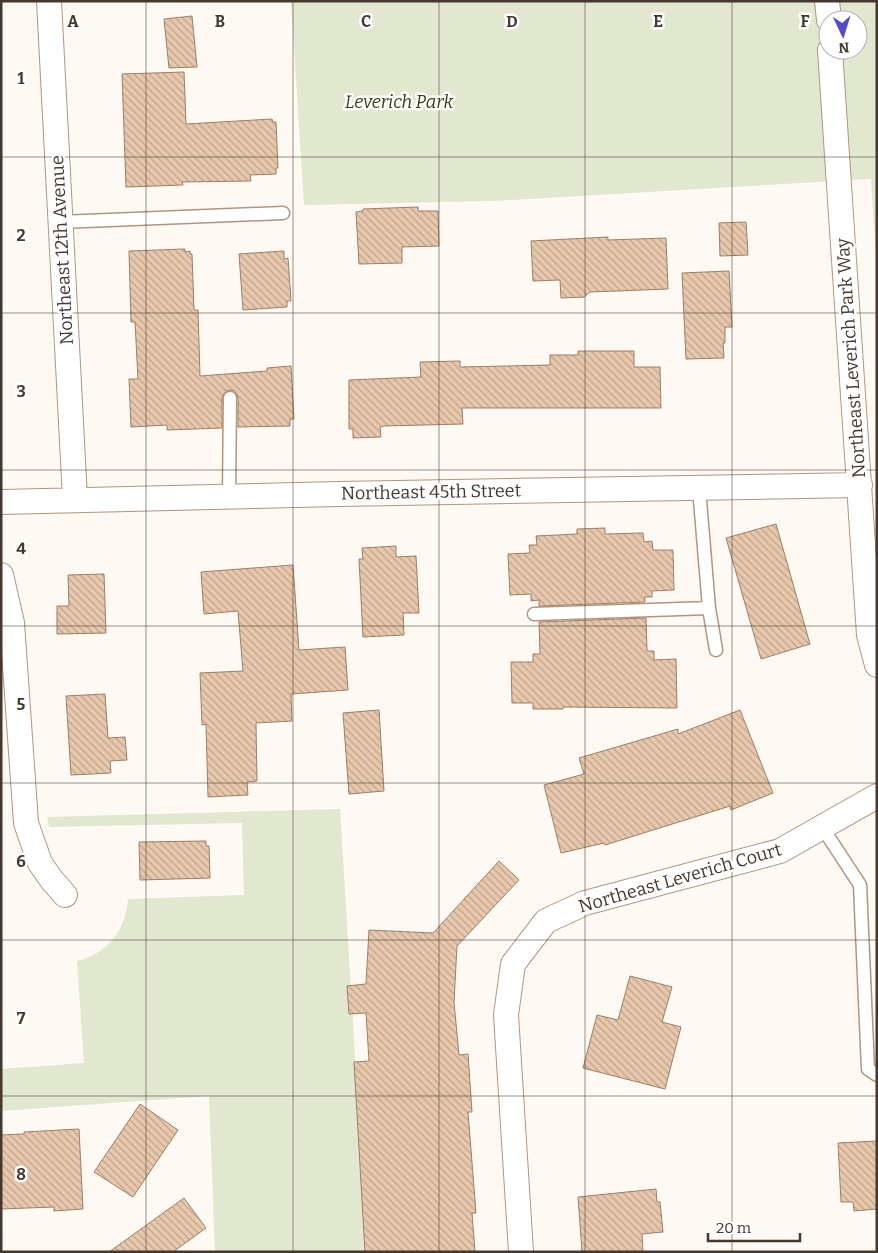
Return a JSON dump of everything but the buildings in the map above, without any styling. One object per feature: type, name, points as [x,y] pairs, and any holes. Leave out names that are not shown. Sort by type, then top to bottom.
[{"type":"street","name":"Northeast 12th Avenue","points":[[48,1],[75,499]]},
{"type":"street","name":"Northeast Leverich Park Way","points":[[831,60],[869,635],[877,665]]},
{"type":"street","name":"Northeast 45th Street","points":[[1,502],[75,499],[860,485]]},
{"type":"street","points":[[1,575],[11,612],[26,823],[40,863],[50,879],[65,895]]},
{"type":"street","name":"Northeast Leverich Court","points":[[521,1252],[506,1015],[513,964],[546,921],[585,903],[780,851],[877,796]]},
{"type":"lane","points":[[60,222],[283,213]]},
{"type":"lane","points":[[229,497],[230,398]]},
{"type":"lane","points":[[699,488],[709,608],[716,650]]},
{"type":"lane","points":[[534,614],[709,608]]},
{"type":"lane","points":[[822,827],[860,886],[868,1069],[877,1074]]},
{"type":"green space","name":"Leverich Park","points":[[291,1],[877,1],[877,271],[871,179],[493,201],[304,205]]},
{"type":"green space","points":[[340,809],[367,1252],[215,1252],[209,1096],[1,1111],[1,1069],[84,1063],[77,961],[97,953],[113,939],[123,921],[128,899],[244,895],[242,823],[49,827],[47,817]]}]
